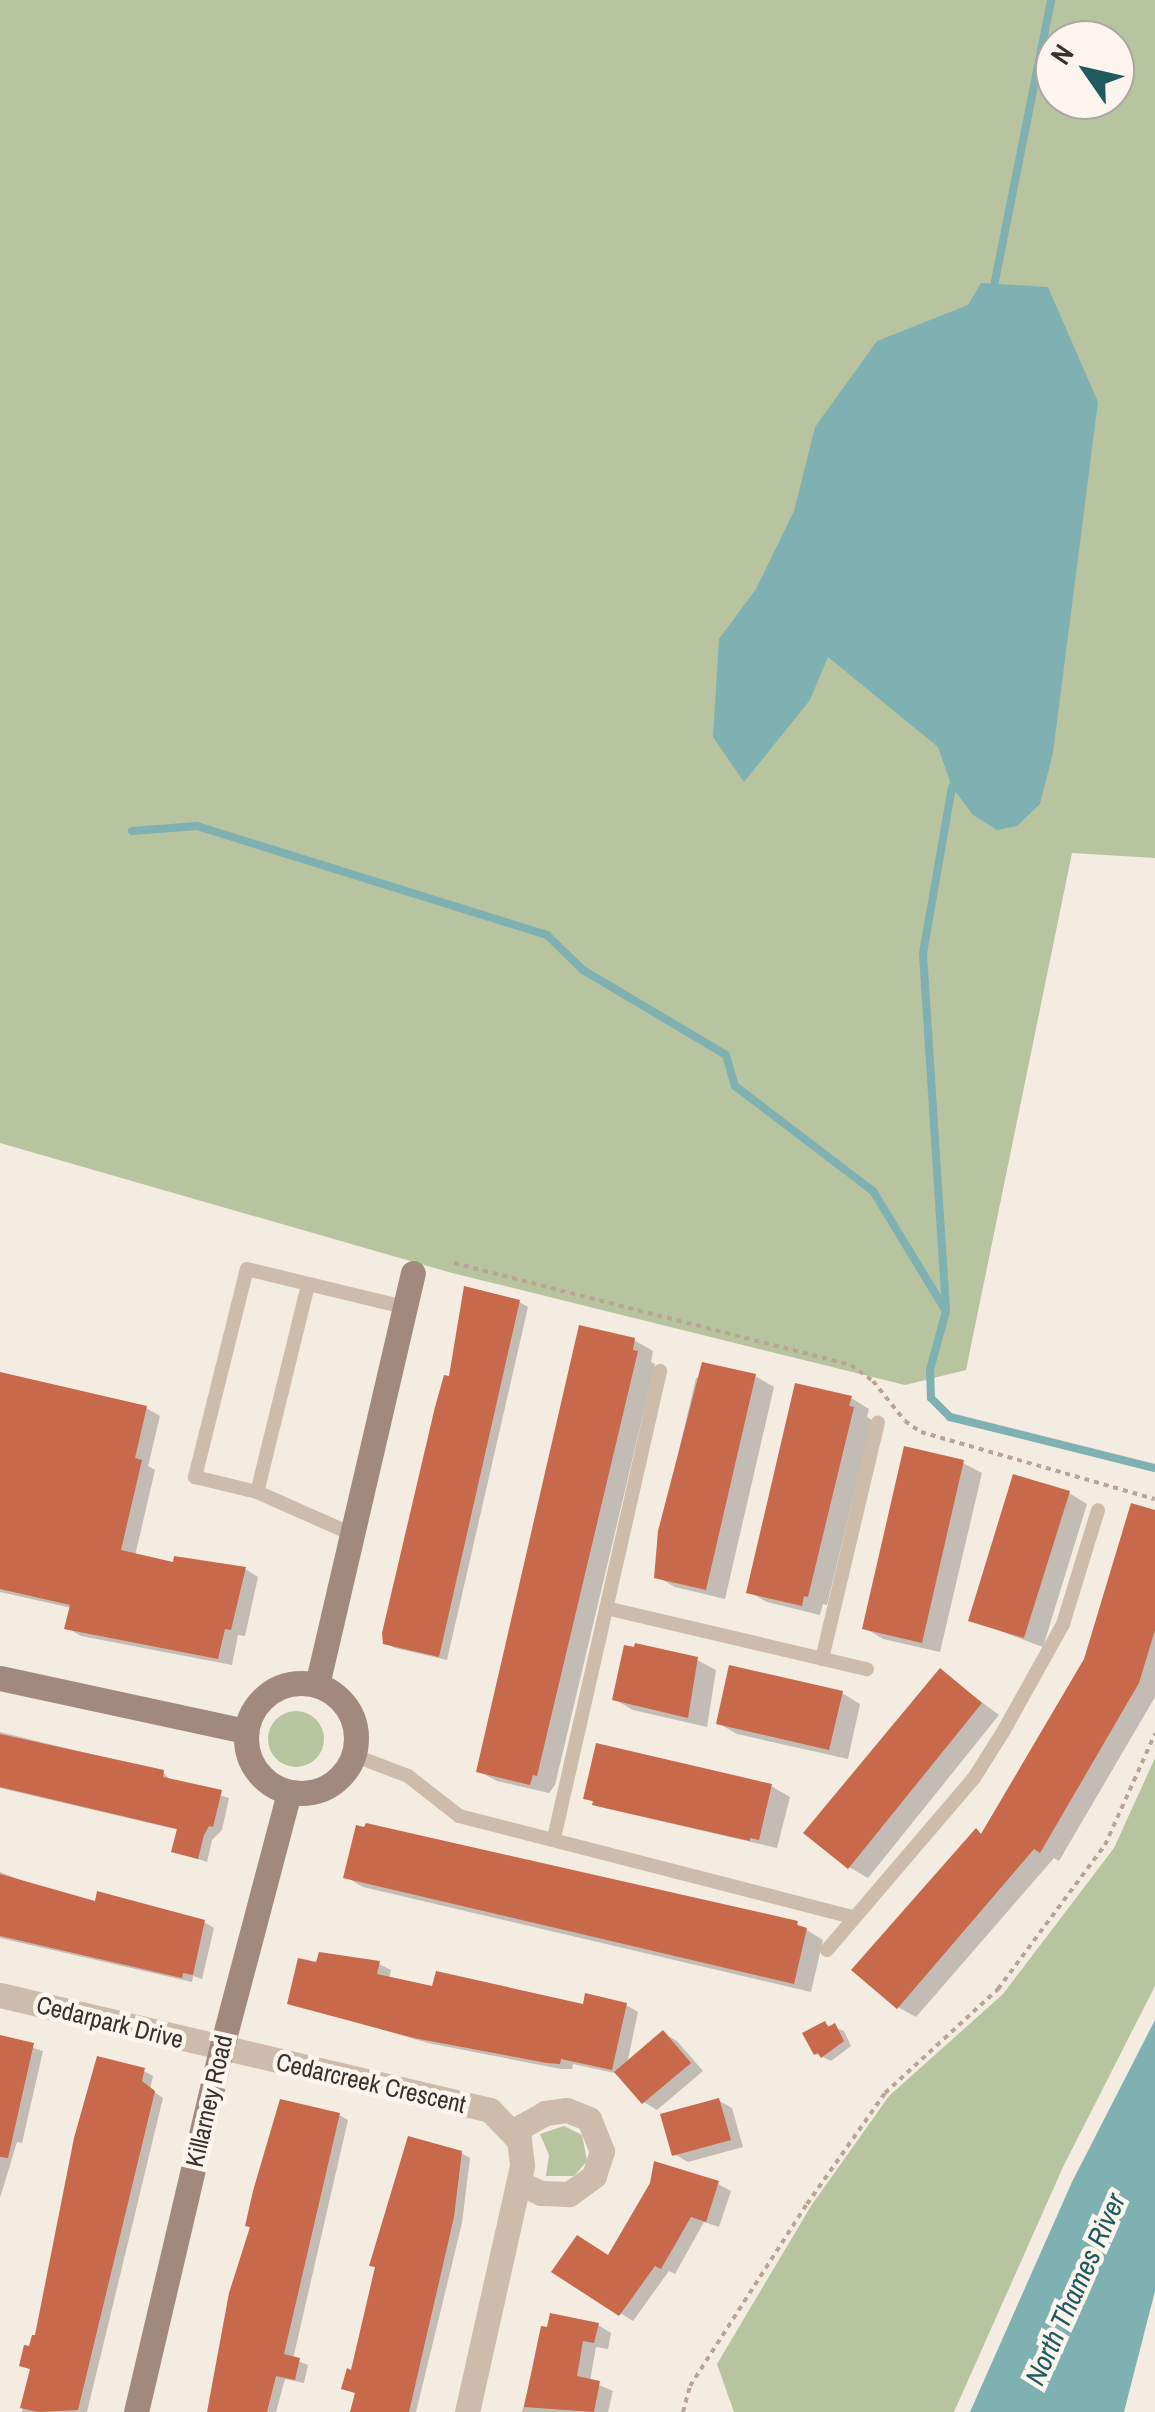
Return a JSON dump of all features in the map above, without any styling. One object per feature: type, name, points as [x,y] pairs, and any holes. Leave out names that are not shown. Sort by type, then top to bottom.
[{"type":"street","points":[[317,1685],[413,1273]]},
{"type":"street","points":[[0,1678],[246,1731]]},
{"type":"street","points":[[285,1685],[317,1685],[343,1702],[352,1717],[354,1756],[335,1782],[318,1791],[288,1792],[267,1782],[254,1768],[246,1731],[255,1708],[268,1694],[285,1685]]},
{"type":"street","name":"Killarney Road","points":[[136,2412],[220,2050],[288,1792]]},
{"type":"street","name":"Cedarpark Drive","points":[[0,1995],[220,2050]]},
{"type":"street","name":"Cedarcreek Crescent","points":[[220,2050],[490,2110],[513,2131]]},
{"type":"street","points":[[466,2412],[520,2184],[522,2152],[513,2131],[544,2112],[567,2110],[589,2119],[602,2151],[594,2176],[569,2194],[541,2193],[520,2184]]},
{"type":"lane","points":[[352,1534],[257,1492],[194,1477],[247,1269],[404,1307]]},
{"type":"lane","points":[[257,1492],[308,1285]]},
{"type":"lane","points":[[554,1838],[660,1371]]},
{"type":"lane","points":[[822,1659],[878,1423]]},
{"type":"lane","points":[[827,1950],[974,1778],[1003,1732],[1063,1624],[1098,1510]]},
{"type":"lane","points":[[606,1608],[867,1669]]},
{"type":"lane","points":[[354,1756],[408,1776],[459,1816],[852,1918]]},
{"type":"path","points":[[454,1263],[851,1365],[873,1381],[905,1421],[921,1432],[1155,1499]]},
{"type":"path","points":[[683,2412],[690,2386],[885,2093],[998,1989],[1104,1845],[1155,1734]]},
{"type":"green space","points":[[0,0],[1155,0],[1155,858],[1072,853],[966,1370],[905,1385],[452,1273],[0,1143]]},
{"type":"green space","points":[[296,1711],[316,1719],[324,1739],[316,1759],[296,1767],[276,1759],[268,1739],[276,1719]]},
{"type":"green space","points":[[1155,1758],[1155,1986],[1063,2167],[954,2412],[734,2412],[717,2364],[811,2206],[889,2096],[1003,1994],[1114,1848]]},
{"type":"green space","points":[[564,2126],[582,2135],[587,2161],[574,2176],[546,2176],[549,2155],[540,2134]]},
{"type":"water","points":[[981,283],[1048,287],[1098,402],[1053,753],[1040,804],[1017,826],[997,830],[973,815],[952,787],[938,747],[828,657],[810,700],[744,782],[713,737],[719,639],[756,589],[794,511],[815,427],[877,341],[968,305]]},
{"type":"water","name":"North Thames River","points":[[1155,2020],[1155,2291],[1124,2412],[970,2412],[1072,2182]]},
{"type":"building","points":[[464,1286],[520,1300],[439,1657],[383,1644],[382,1633],[435,1407],[444,1375],[449,1376]]},
{"type":"building","points":[[579,1325],[635,1338],[633,1350],[638,1351],[537,1776],[533,1775],[530,1785],[476,1772]]},
{"type":"building","points":[[702,1362],[756,1374],[706,1590],[654,1578],[658,1531]]},
{"type":"building","points":[[0,1372],[147,1406],[135,1458],[142,1460],[121,1550],[173,1562],[174,1556],[246,1567],[231,1630],[225,1629],[218,1659],[64,1629],[70,1605],[0,1589]]},
{"type":"building","points":[[795,1383],[852,1396],[849,1406],[854,1407],[808,1597],[804,1596],[802,1606],[746,1593]]},
{"type":"building","points":[[904,1446],[964,1460],[922,1643],[862,1629]]},
{"type":"building","points":[[1013,1474],[1070,1491],[1024,1638],[968,1621]]},
{"type":"building","points":[[1131,1503],[1155,1510],[1155,1630],[1139,1683],[1040,1853],[1034,1849],[897,2009],[851,1970],[976,1828],[981,1834],[1084,1659]]},
{"type":"building","points":[[635,1643],[698,1657],[688,1718],[612,1700],[624,1645],[634,1647]]},
{"type":"building","points":[[729,1665],[843,1691],[829,1750],[716,1724]]},
{"type":"building","points":[[940,1668],[982,1703],[848,1869],[803,1833]]},
{"type":"building","points":[[0,1734],[164,1770],[163,1777],[222,1790],[213,1827],[209,1826],[204,1835],[198,1859],[171,1852],[177,1829],[0,1787]]},
{"type":"building","points":[[596,1743],[772,1784],[759,1840],[592,1805],[593,1801],[583,1799]]},
{"type":"building","points":[[366,1823],[798,1921],[797,1925],[807,1928],[794,1984],[343,1878],[356,1825],[364,1827]]},
{"type":"building","points":[[0,1874],[95,1901],[97,1891],[205,1920],[193,1975],[183,1973],[182,1978],[0,1936]]},
{"type":"building","points":[[319,1952],[380,1961],[377,1974],[432,1986],[436,1971],[583,2004],[585,1993],[627,2003],[612,2070],[561,2059],[560,2064],[547,2063],[414,2038],[287,2004],[298,1958],[316,1962]]},
{"type":"building","points":[[825,2021],[828,2027],[835,2023],[844,2041],[821,2058],[818,2053],[814,2055],[802,2033]]},
{"type":"building","points":[[663,2030],[691,2063],[642,2104],[614,2072]]},
{"type":"building","points":[[0,2035],[34,2043],[8,2158],[0,2157]]},
{"type":"building","points":[[97,2056],[145,2068],[142,2081],[155,2091],[78,2410],[38,2412],[20,2408],[30,2369],[19,2366],[24,2345],[29,2346],[35,2335],[74,2138]]},
{"type":"building","points":[[719,2098],[731,2140],[672,2156],[660,2114]]},
{"type":"building","points":[[280,2099],[340,2113],[284,2354],[300,2358],[295,2380],[276,2376],[267,2412],[207,2412],[229,2293],[250,2227],[245,2226],[253,2191]]},
{"type":"building","points":[[408,2136],[462,2151],[454,2217],[409,2412],[350,2412],[355,2393],[341,2389],[347,2368],[351,2370],[375,2267],[369,2266]]},
{"type":"building","points":[[654,2161],[719,2181],[706,2222],[691,2217],[661,2269],[655,2266],[619,2316],[551,2272],[577,2235],[608,2255],[650,2183]]},
{"type":"building","points":[[550,2313],[599,2323],[594,2343],[583,2341],[577,2376],[600,2381],[594,2412],[524,2407],[541,2326],[547,2327]]},
{"type":"waterway","points":[[994,286],[1051,0]]},
{"type":"waterway","points":[[952,787],[923,954],[946,1311],[930,1370],[931,1398],[950,1417],[1155,1468]]},
{"type":"waterway","points":[[132,831],[197,826],[547,935],[583,970],[726,1055],[735,1086],[873,1191],[946,1311]]}]
